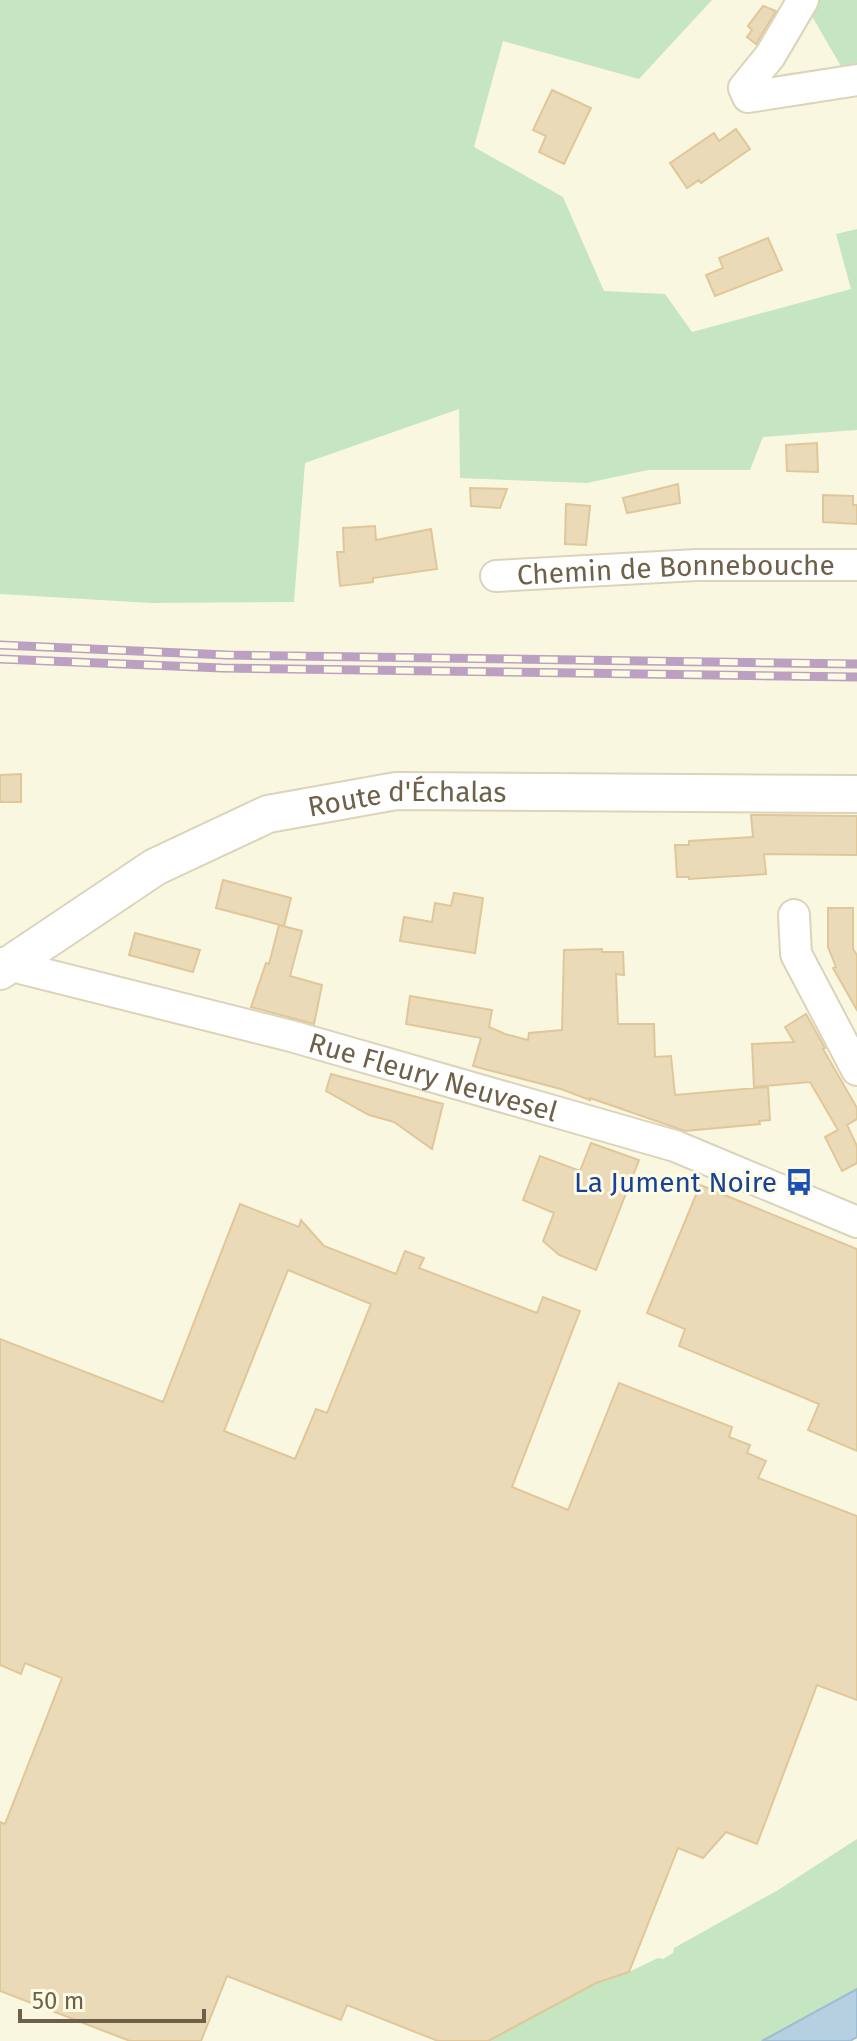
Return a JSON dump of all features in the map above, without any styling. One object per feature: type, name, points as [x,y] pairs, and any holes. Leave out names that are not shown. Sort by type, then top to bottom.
[{"type":"street","points":[[803,0],[770,56],[744,88],[748,97],[857,80]]},
{"type":"street","name":"Chemin de Bonnebouche","points":[[496,576],[697,565],[857,565]]},
{"type":"street","name":"Route d'Échalas","points":[[3,966],[155,867],[268,814],[396,791],[857,794]]},
{"type":"street","points":[[794,915],[796,954],[857,1070]]},
{"type":"street","name":"Rue Fleury Neuvesel","points":[[3,966],[291,1036],[675,1146],[857,1222]]},
{"type":"green space","points":[[0,0],[712,0],[639,79],[503,41],[474,147],[563,197],[604,291],[665,294],[692,332],[851,289],[836,234],[857,229],[857,430],[763,437],[750,470],[648,470],[587,483],[460,478],[459,409],[305,463],[294,602],[151,603],[0,594]]},
{"type":"green space","points":[[814,0],[857,0],[857,66],[842,68],[809,11]]},
{"type":"green space","points":[[857,1839],[857,1989],[774,2036],[762,2041],[488,2041],[596,1983],[658,1958],[663,1959],[673,1953],[674,1948],[778,1890]]},
{"type":"water","points":[[857,1989],[857,2037],[850,2041],[762,2041]]},
{"type":"building","points":[[763,6],[776,11],[756,44],[747,37],[752,30],[748,26]]},
{"type":"building","points":[[552,90],[591,108],[564,164],[539,152],[546,136],[533,130]]},
{"type":"building","points":[[736,129],[750,149],[701,183],[699,180],[687,188],[670,163],[714,133],[719,141]]},
{"type":"building","points":[[768,238],[782,270],[715,296],[706,275],[723,268],[719,258]]},
{"type":"building","points":[[817,443],[818,472],[787,471],[786,445]]},
{"type":"building","points":[[678,484],[680,503],[627,513],[623,498]]},
{"type":"building","points":[[470,488],[507,489],[500,508],[471,506]]},
{"type":"building","points":[[823,495],[853,496],[853,505],[857,505],[857,524],[823,522]]},
{"type":"building","points":[[566,504],[590,506],[586,545],[565,544]]},
{"type":"building","points":[[375,526],[376,540],[431,529],[437,569],[340,586],[337,552],[344,552],[343,528]]},
{"type":"building","points":[[21,774],[21,802],[0,802],[0,775]]},
{"type":"building","points":[[751,815],[857,816],[857,855],[764,854],[766,874],[689,879],[677,877],[675,845],[689,845],[689,841],[753,837]]},
{"type":"building","points":[[223,880],[291,898],[284,926],[216,908]]},
{"type":"building","points":[[454,893],[483,898],[475,953],[400,941],[404,917],[432,922],[435,903],[451,906]]},
{"type":"building","points":[[828,908],[853,908],[857,1010],[833,968],[836,967],[828,947]]},
{"type":"building","points":[[279,925],[302,931],[290,976],[322,985],[314,1024],[251,1007],[266,963],[269,964]]},
{"type":"building","points":[[135,933],[200,950],[193,972],[129,955]]},
{"type":"building","points":[[602,949],[602,952],[623,952],[624,975],[616,974],[618,1024],[654,1024],[655,1057],[671,1056],[675,1095],[768,1087],[770,1120],[759,1121],[760,1124],[685,1131],[561,1089],[473,1066],[481,1038],[406,1024],[410,996],[492,1010],[489,1027],[528,1040],[529,1033],[562,1030],[564,950]]},
{"type":"building","points":[[806,1014],[857,1108],[857,1119],[847,1125],[857,1146],[857,1163],[842,1171],[825,1137],[838,1130],[810,1082],[754,1087],[752,1044],[794,1042],[785,1027]]},
{"type":"building","points":[[331,1074],[443,1104],[432,1149],[394,1122],[369,1115],[326,1091]]},
{"type":"building","points":[[591,1143],[639,1160],[596,1270],[559,1255],[543,1241],[554,1213],[523,1200],[540,1156],[580,1171]]},
{"type":"building","points":[[700,1185],[857,1249],[857,1451],[808,1430],[819,1404],[679,1346],[685,1329],[647,1313]]},
{"type":"building","points":[[240,1204],[299,1227],[301,1220],[324,1246],[396,1274],[405,1251],[424,1258],[419,1268],[537,1313],[543,1297],[580,1311],[512,1487],[568,1510],[619,1383],[732,1427],[729,1437],[750,1445],[747,1453],[766,1461],[758,1478],[857,1516],[857,1700],[817,1685],[757,1844],[726,1832],[703,1858],[678,1848],[629,1972],[596,1983],[488,2041],[438,2041],[347,2005],[341,2020],[227,1976],[201,2041],[130,2041],[0,1991],[0,1822],[5,1824],[62,1678],[25,1663],[21,1674],[0,1665],[0,1339],[163,1402]],"holes":[[[288,1270],[371,1304],[327,1413],[316,1409],[295,1459],[224,1431]]]},
{"type":"railway","points":[[0,645],[227,655],[857,664]]},
{"type":"railway","points":[[0,659],[222,668],[857,677]]},
{"type":"place","name":"La Jument Noire","points":[[799,1182]]}]
